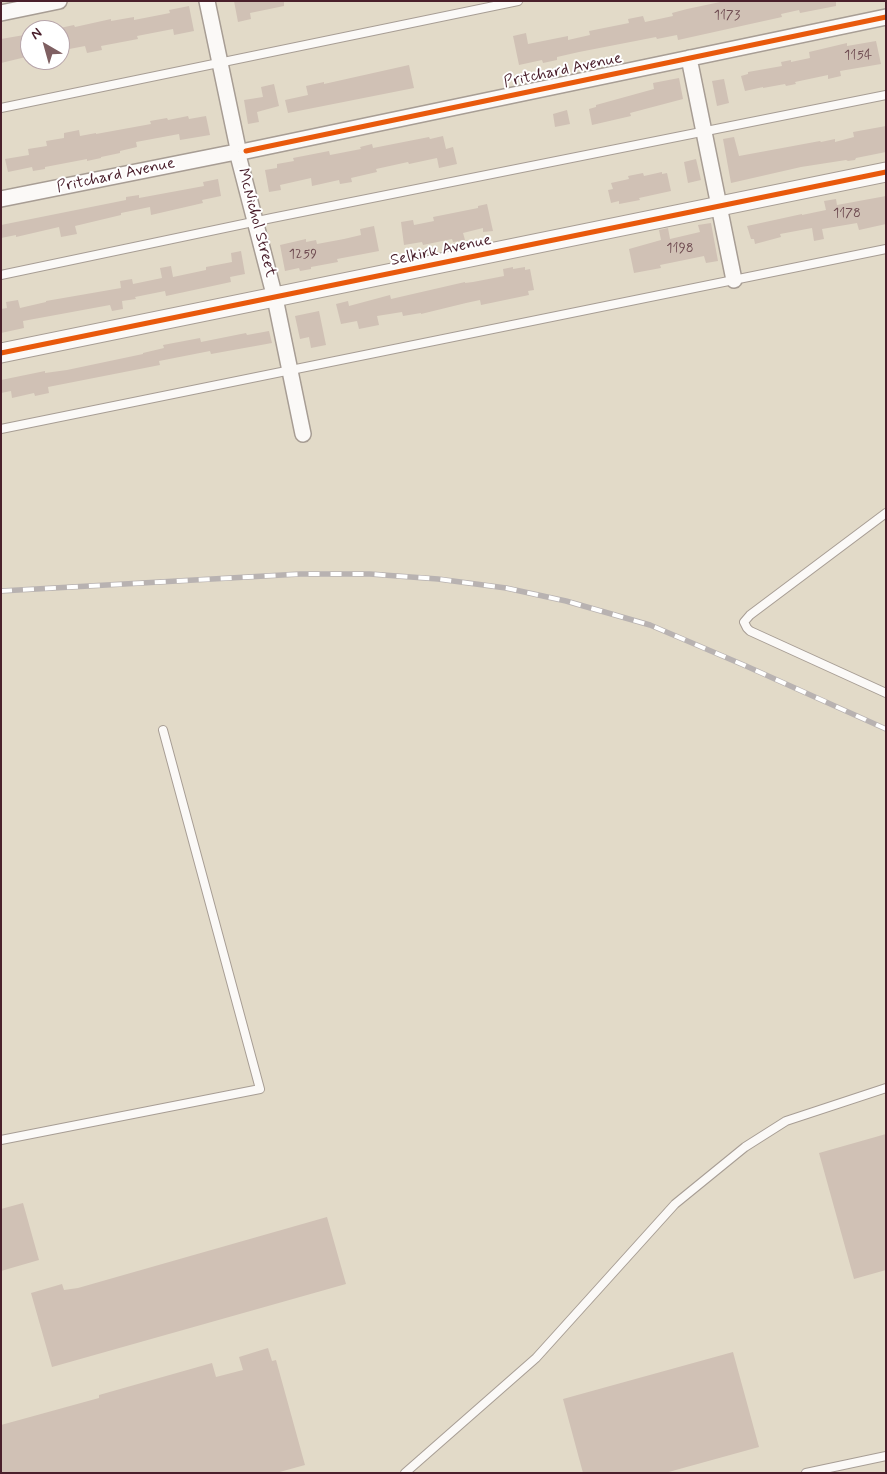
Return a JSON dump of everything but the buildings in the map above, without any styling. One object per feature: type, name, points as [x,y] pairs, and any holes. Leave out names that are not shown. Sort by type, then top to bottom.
[{"type":"street","points":[[1,13],[59,1]]},
{"type":"street","name":"McNichol Street","points":[[207,1],[238,152],[275,298],[303,434]]},
{"type":"street","name":"Pritchard Avenue","points":[[1,199],[238,152],[886,17]]},
{"type":"street","points":[[689,58],[734,280]]},
{"type":"street","name":"Selkirk Avenue","points":[[1,353],[886,172]]},
{"type":"lane","points":[[1,108],[518,1]]},
{"type":"lane","points":[[1,275],[256,221],[886,95]]},
{"type":"lane","points":[[1,429],[886,249]]},
{"type":"lane","points":[[886,513],[747,617],[744,622],[746,628],[750,631],[886,693]]},
{"type":"lane","points":[[1,1140],[260,1089],[163,730]]},
{"type":"lane","points":[[405,1473],[536,1358],[675,1204],[745,1147],[786,1121],[886,1088]]},
{"type":"lane","points":[[806,1473],[886,1456]]},
{"type":"railway","points":[[1,591],[300,574],[370,574],[438,579],[506,588],[566,601],[650,625],[886,729]]},
{"type":"cycle path","points":[[246,151],[886,17]]},
{"type":"cycle path","points":[[1,353],[886,172]]}]
